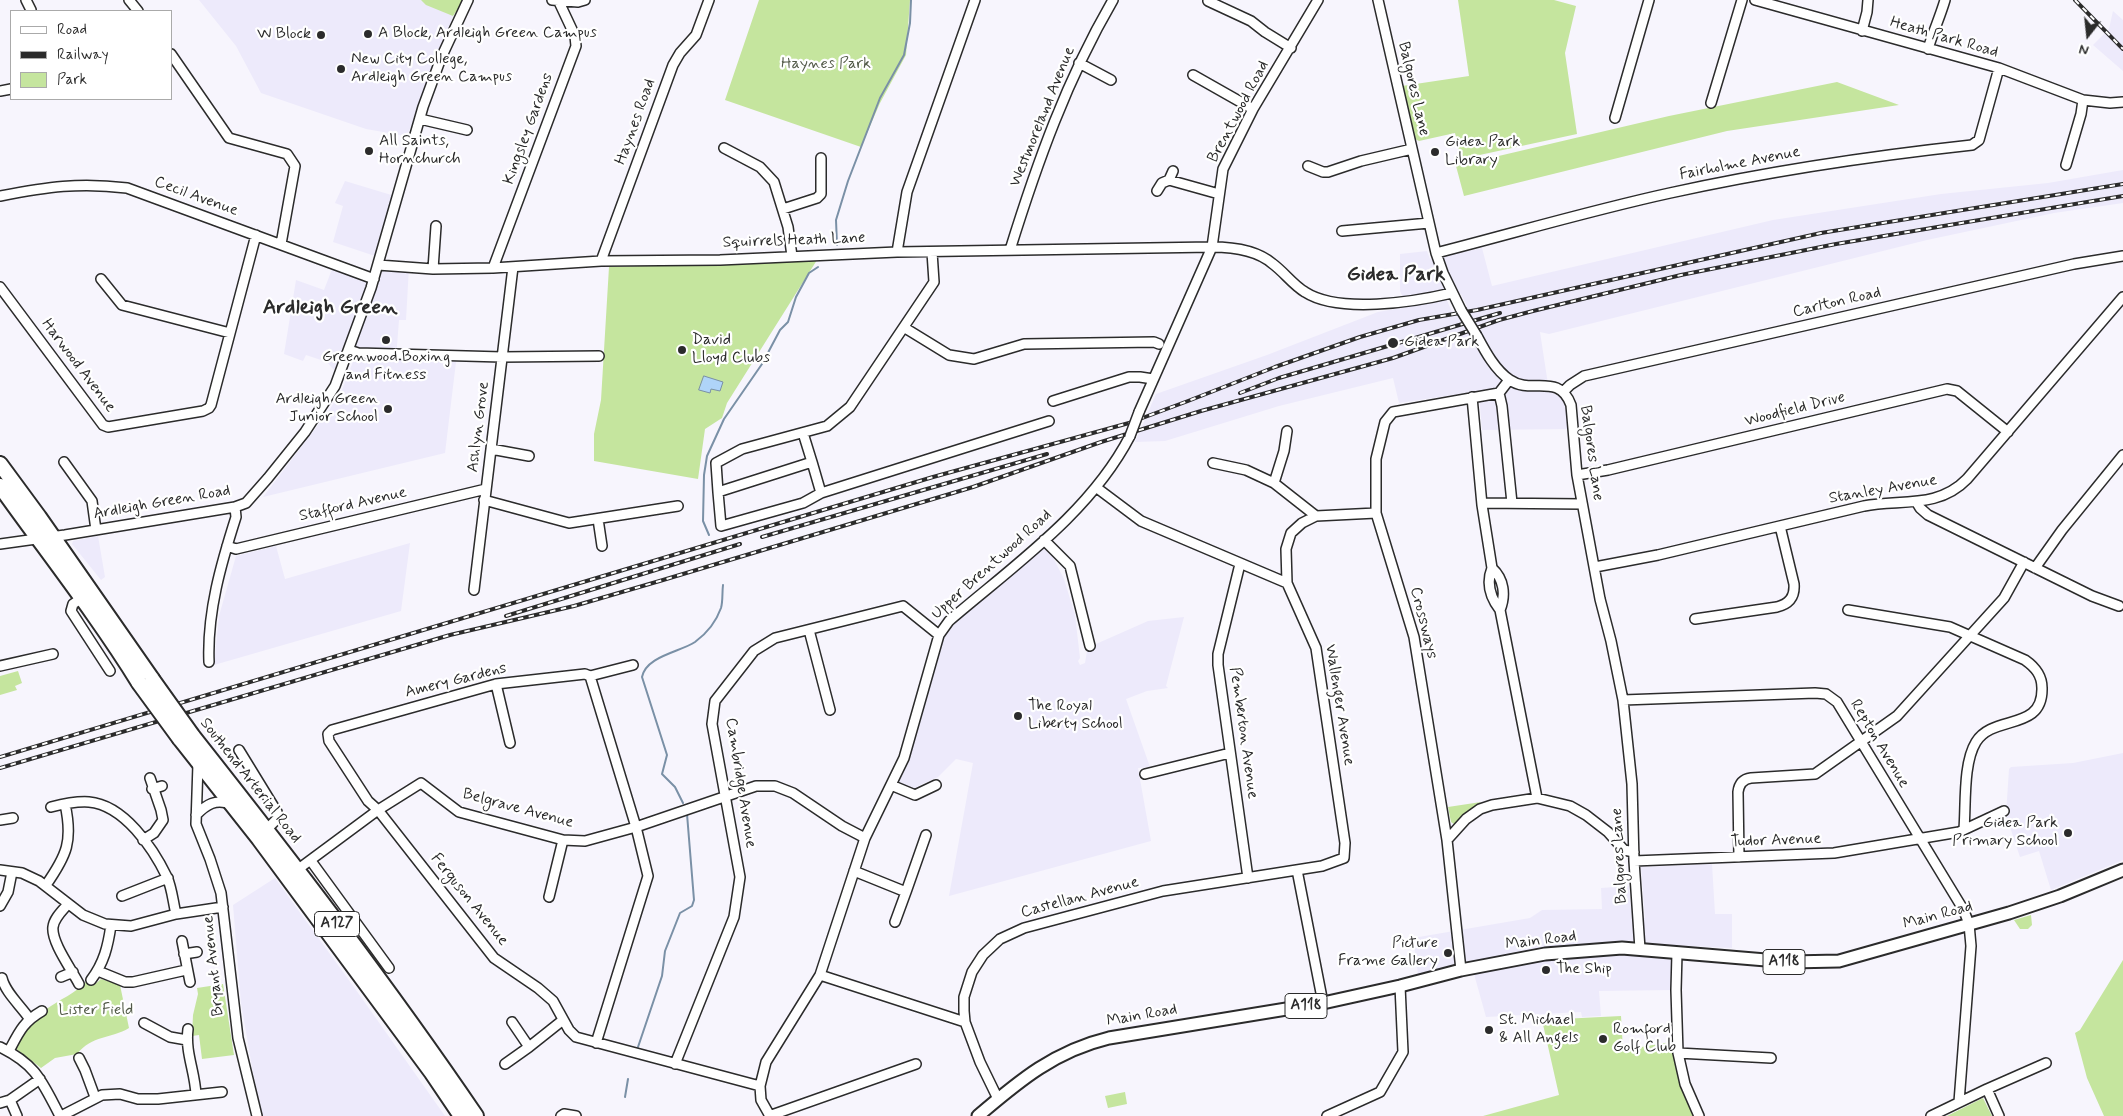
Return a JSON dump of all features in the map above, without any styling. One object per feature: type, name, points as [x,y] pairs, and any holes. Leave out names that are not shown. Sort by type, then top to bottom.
[{"type":"highway","name":"Southend Arterial Road","points":[[0,464],[52,536],[146,681],[186,737],[267,829],[441,1065],[476,1116]]},
{"type":"highway","name":"Southend Arterial Road","points":[[0,486],[69,582],[146,681]]},
{"type":"highway","name":"A127","points":[[22,494],[22,503],[40,529],[37,538]]},
{"type":"highway","name":"A127","points":[[52,536],[50,544],[66,568],[69,582]]},
{"type":"highway","name":"Southend Arterial Road","points":[[186,737],[198,764],[231,804],[432,1073],[461,1116]]},
{"type":"main road","name":"Main Road","points":[[978,1116],[1050,1060],[1089,1042],[1323,1003],[1461,970],[1540,955],[1622,948],[1790,962],[1839,961],[2040,903],[2123,870]]},
{"type":"street","points":[[26,0],[31,10]]},
{"type":"street","points":[[129,0],[137,10]]},
{"type":"street","name":"Ardleigh Green Road","points":[[0,544],[235,507],[246,503],[252,497],[305,432],[335,386],[374,279],[420,119],[441,58],[468,0]]},
{"type":"street","name":"Haynes Road","points":[[601,260],[673,65],[680,53],[696,35],[709,0]]},
{"type":"street","points":[[897,252],[907,192],[975,0]]},
{"type":"street","name":"Westmoreland Avenue","points":[[1010,250],[1040,156],[1079,63],[1113,0]]},
{"type":"street","name":"Brentwood Road","points":[[1212,246],[1223,169],[1253,109],[1318,0]]},
{"type":"street","name":"Balgores Lane","points":[[1378,0],[1436,253],[1452,293],[1494,364],[1510,380],[1524,385],[1554,387],[1563,392],[1570,405],[1576,475],[1622,700],[1632,784],[1634,857],[1640,949]]},
{"type":"street","points":[[1615,118],[1649,0]]},
{"type":"street","points":[[1711,104],[1742,0]]},
{"type":"street","name":"Heath Park Road","points":[[1755,0],[1789,5],[1862,30],[1999,68],[2083,100],[2110,104],[2123,102]]},
{"type":"street","points":[[1862,30],[1868,12],[1868,0]]},
{"type":"street","points":[[1928,49],[1934,27],[1940,20],[1945,0]]},
{"type":"street","points":[[555,1],[580,1]]},
{"type":"street","name":"Kingsley Gardens","points":[[493,268],[576,46],[575,36],[568,21],[555,1]]},
{"type":"street","points":[[568,21],[580,1]]},
{"type":"street","points":[[1208,1],[1251,21],[1291,48]]},
{"type":"street","points":[[172,55],[228,138],[287,154],[295,166],[281,244]]},
{"type":"street","points":[[1079,63],[1111,80]]},
{"type":"street","name":"Fairholme Avenue","points":[[1436,253],[1669,193],[1765,174],[1885,155],[1972,145],[1979,140],[1999,68]]},
{"type":"street","points":[[1193,75],[1253,109]]},
{"type":"street","points":[[2066,165],[2081,114],[2083,100]]},
{"type":"street","points":[[420,119],[467,130]]},
{"type":"street","points":[[724,148],[760,167],[774,182],[783,209],[791,242],[792,256]]},
{"type":"street","points":[[1308,166],[1328,172],[1361,161],[1412,149]]},
{"type":"street","points":[[783,209],[817,198],[821,194],[821,158]]},
{"type":"street","points":[[1169,180],[1173,171]]},
{"type":"street","points":[[1157,191],[1162,183],[1169,180],[1219,194]]},
{"type":"street","name":"Cecil Avenue","points":[[0,196],[47,186],[96,184],[127,188],[374,279]]},
{"type":"street","points":[[1342,231],[1429,223]]},
{"type":"street","points":[[433,269],[436,226]]},
{"type":"street","name":"Harwood Avenue","points":[[0,287],[97,421],[103,425],[108,426],[207,410],[211,404],[256,235]]},
{"type":"street","name":"Squirrels Heath Lane","points":[[378,265],[433,269],[493,268],[601,260],[720,260],[897,252],[1212,246],[1259,255],[1272,262],[1304,292],[1330,301],[1345,303],[1402,303],[1452,293]]},
{"type":"street","name":"Upper Brentwood Road","points":[[770,1116],[761,1100],[760,1086],[766,1062],[820,975],[864,838],[904,758],[939,635],[949,620],[1044,540],[1097,488],[1120,455],[1130,436],[1212,246]]},
{"type":"street","points":[[932,252],[934,282],[850,407],[827,426],[742,450],[716,463],[721,526],[803,503],[821,493],[1049,421]]},
{"type":"street","name":"Carlton Road","points":[[1563,392],[1584,376],[2065,267],[2123,256]]},
{"type":"street","name":"Ashlyn Grove","points":[[474,590],[513,267]]},
{"type":"street","points":[[101,279],[122,305],[230,333]]},
{"type":"street","name":"Stanley Avenue","points":[[1595,567],[1658,555],[1880,503],[1917,503],[1943,497],[1960,487],[2123,298]]},
{"type":"street","points":[[904,328],[950,355],[974,359],[1024,344],[1154,342],[1159,344]]},
{"type":"street","points":[[349,350],[358,353],[502,357],[599,356]]},
{"type":"street","points":[[1053,401],[1129,377],[1153,379]]},
{"type":"street","points":[[1510,380],[1499,393],[1512,503]]},
{"type":"street","name":"Woodfield Drive","points":[[1576,475],[1608,470],[1947,389],[1957,391],[2008,432]]},
{"type":"street","name":"Crossways","points":[[1461,970],[1447,840],[1414,637],[1376,513],[1376,459],[1388,416],[1393,412],[1405,408],[1499,393]]},
{"type":"street","points":[[1472,397],[1482,503],[1492,568],[1489,588],[1495,604],[1500,610],[1538,798]]},
{"type":"street","points":[[1274,483],[1284,450],[1287,431]]},
{"type":"street","points":[[803,433],[821,493]]},
{"type":"street","points":[[491,449],[529,456]]},
{"type":"street","points":[[2035,568],[2062,530],[2123,455]]},
{"type":"street","points":[[64,462],[92,502],[96,530]]},
{"type":"street","points":[[718,492],[812,462]]},
{"type":"street","points":[[1212,464],[1246,470],[1274,483],[1316,516]]},
{"type":"street","points":[[1097,488],[1141,521],[1287,583]]},
{"type":"street","name":"Stafford Avenue","points":[[227,546],[236,549],[486,489]]},
{"type":"street","points":[[484,500],[569,523],[678,506]]},
{"type":"street","points":[[1482,503],[1582,504]]},
{"type":"street","points":[[1917,503],[1928,515],[2098,599],[2119,606]]},
{"type":"street","points":[[209,662],[210,625],[214,601],[236,517],[235,507]]},
{"type":"street","name":"Wallenger Avenue","points":[[1344,858],[1345,843],[1316,648],[1287,583],[1286,550],[1291,533],[1302,523],[1316,516],[1376,513]]},
{"type":"street","points":[[598,519],[602,546]]},
{"type":"street","points":[[1695,619],[1777,608],[1791,600],[1794,584],[1780,526]]},
{"type":"street","points":[[1044,540],[1070,566],[1090,646]]},
{"type":"street","points":[[1739,857],[1738,792],[1741,783],[1752,778],[1815,774],[1897,716],[2007,595],[2024,562]]},
{"type":"street","name":"Pemberton Avenue","points":[[1240,564],[1218,654],[1248,878]]},
{"type":"street","points":[[1492,568],[1497,572],[1503,588],[1503,602],[1500,610]]},
{"type":"street","points":[[82,598],[73,604],[71,611],[110,671]]},
{"type":"street","name":"Cambridge Avenue","points":[[675,1064],[734,917],[740,877],[712,724],[715,700],[754,652],[775,638],[903,606],[939,635]]},
{"type":"street","points":[[1848,610],[1950,627],[2025,660],[2033,665],[2039,673],[2042,694],[2038,706],[2029,716],[2014,723],[1990,728],[1977,740],[1971,750],[1968,764],[1964,829]]},
{"type":"street","points":[[809,630],[830,710]]},
{"type":"street","points":[[0,666],[53,654]]},
{"type":"street","name":"Amery Gardens","points":[[378,810],[368,801],[329,741],[328,734],[332,730],[496,684],[586,674],[590,676],[633,665]]},
{"type":"street","points":[[590,676],[636,827],[648,876],[596,1043]]},
{"type":"street","points":[[496,684],[510,743]]},
{"type":"street","name":"Repton Avenue","points":[[1622,700],[1821,693],[1832,697],[1837,702],[1964,910],[1969,924],[1971,946],[1959,1102]]},
{"type":"street","points":[[239,750],[277,812],[278,818],[267,829]]},
{"type":"street","points":[[1146,774],[1230,753]]},
{"type":"street","name":"Bryant Avenue","points":[[198,764],[197,831],[210,859],[221,893],[238,1038],[257,1116]]},
{"type":"street","points":[[143,840],[166,824],[152,789],[150,778]]},
{"type":"street","name":"Belgrave Avenue","points":[[297,870],[378,810],[421,783],[459,812],[563,840],[585,841],[636,827],[756,786],[775,786],[793,793],[842,826],[864,838]]},
{"type":"street","points":[[891,785],[915,795],[936,785]]},
{"type":"street","points":[[152,789],[162,786]]},
{"type":"street","points":[[1447,840],[1466,819],[1480,810],[1492,805],[1538,798],[1570,806],[1586,815],[1608,832],[1624,850],[1634,857]]},
{"type":"street","points":[[50,807],[90,802],[110,808],[130,823],[168,878],[176,914]]},
{"type":"street","points":[[196,815],[207,804],[215,802],[231,804]]},
{"type":"street","points":[[46,885],[62,860],[68,845],[70,830],[65,804]]},
{"type":"street","name":"Ferguson Avenue","points":[[378,810],[494,958],[538,988],[552,1001],[568,1030],[576,1037],[760,1086]]},
{"type":"street","name":"Tudor Avenue","points":[[1634,857],[1739,857],[1834,853],[1964,829],[2004,811]]},
{"type":"street","points":[[0,820],[13,818]]},
{"type":"street","points":[[896,922],[926,835]]},
{"type":"street","points":[[549,897],[563,840]]},
{"type":"street","name":"Castellan Avenue","points":[[998,1099],[980,1062],[965,1022],[964,997],[972,972],[990,948],[1009,934],[1163,891],[1322,866],[1344,858]]},
{"type":"street","points":[[311,860],[389,968]]},
{"type":"street","points":[[0,870],[22,873],[46,885],[83,915],[111,925],[131,926],[176,914],[223,907]]},
{"type":"street","points":[[1298,870],[1323,1003]]},
{"type":"street","points":[[854,871],[906,892]]},
{"type":"street","points":[[0,906],[8,892],[12,872]]},
{"type":"street","points":[[122,896],[168,878]]},
{"type":"street","points":[[68,904],[52,928],[56,942],[79,984]]},
{"type":"street","points":[[91,980],[98,971],[107,951],[111,925]]},
{"type":"street","points":[[182,941],[186,970],[190,982]]},
{"type":"street","points":[[184,954],[197,952]]},
{"type":"street","points":[[1677,953],[1678,1053],[1686,1084],[1699,1116]]},
{"type":"street","points":[[98,971],[125,982],[133,982],[186,970]]},
{"type":"street","points":[[61,977],[73,972]]},
{"type":"street","points":[[820,975],[965,1022]]},
{"type":"street","points":[[2,978],[4,987],[16,999],[29,1018]]},
{"type":"street","points":[[1326,1116],[1380,1092],[1403,1052],[1400,986]]},
{"type":"street","points":[[9,1051],[21,1028],[29,1018],[42,1011]]},
{"type":"street","points":[[505,1064],[563,1020]]},
{"type":"street","points":[[512,1022],[529,1047]]},
{"type":"street","points":[[144,1024],[170,1037],[187,1040]]},
{"type":"street","points":[[188,1029],[188,1054],[195,1080],[196,1095]]},
{"type":"street","points":[[0,1047],[29,1064],[47,1088],[60,1116],[95,1097],[111,1093],[138,1099],[158,1099],[222,1092]]},
{"type":"street","points":[[1678,1053],[1770,1058]]},
{"type":"street","points":[[79,1058],[95,1097]]},
{"type":"street","points":[[1931,1116],[2046,1063]]},
{"type":"street","points":[[770,1116],[916,1064]]},
{"type":"street","points":[[0,1103],[10,1100],[40,1079]]},
{"type":"street","points":[[1987,1089],[1999,1116]]},
{"type":"street","points":[[10,1100],[17,1116]]},
{"type":"street","points":[[561,1116],[564,1114],[576,1116]]},
{"type":"shaded area","name":"New City College, Ardleigh Green Campus","points":[[199,0],[464,0],[453,16],[413,123],[406,136],[366,129],[261,93],[236,46]]},
{"type":"shaded area","points":[[2113,11],[2123,20],[2123,71],[2093,45],[2109,29]]},
{"type":"shaded area","points":[[2123,170],[2123,203],[2054,213],[1927,240],[1549,334],[1540,332],[1549,391],[1562,398],[1569,408],[1570,429],[1482,430],[1479,393],[1473,392],[1399,403],[1393,378],[1279,406],[1165,441],[1135,442],[1156,394],[1267,355],[1378,312],[1407,307],[1400,291],[1400,254],[1427,251],[1430,259],[1482,248],[1492,286],[1773,220],[1941,194],[2048,183]],"holes":[[[1461,294],[1467,306],[1452,312],[1446,298]]]},
{"type":"shaded area","points":[[345,181],[398,197],[381,258],[333,242],[343,206],[335,203]]},
{"type":"shaded area","points":[[334,264],[374,279],[378,265],[409,267],[406,320],[399,320],[396,359],[456,362],[445,453],[263,497],[328,412],[342,390],[354,359],[346,360],[341,372],[333,369],[327,362],[306,355],[303,361],[284,354],[296,280],[324,290]]},
{"type":"shaded area","points":[[98,536],[105,577],[101,580],[72,544],[73,541]]},
{"type":"shaded area","name":"The Royal Liberty School","points":[[1044,540],[1064,579],[1075,615],[1080,658],[1078,661],[1080,665],[1085,663],[1087,651],[1096,644],[1148,621],[1184,617],[1166,686],[1168,688],[1147,691],[1126,699],[1150,767],[1138,768],[1151,841],[949,896],[973,763],[956,759],[938,777],[922,784],[911,792],[891,785],[904,758],[939,635]]},
{"type":"shaded area","points":[[410,543],[401,611],[214,665],[219,616],[236,556],[276,546],[285,579]]},
{"type":"shaded area","name":"Gidea Park Primary School","points":[[2123,753],[2123,860],[2051,890],[2039,851],[2020,857],[2006,815],[2009,769],[2011,767],[2073,763]]},
{"type":"shaded area","points":[[1712,864],[1715,914],[1732,914],[1732,948],[1670,945],[1673,990],[1599,991],[1601,1016],[1582,1017],[1581,1012],[1486,1017],[1474,974],[1452,973],[1419,981],[1413,938],[1530,918],[1542,910],[1602,909],[1601,888],[1629,886],[1632,918],[1645,918],[1641,867]]},
{"type":"shaded area","points":[[275,878],[445,1116],[262,1116],[241,1003],[233,905]]},
{"type":"green space","points":[[421,0],[464,0],[453,16],[426,5]]},
{"type":"green space","name":"Haynes Park","points":[[759,0],[910,0],[906,55],[880,103],[861,147],[725,100]]},
{"type":"green space","points":[[1458,0],[1554,0],[1576,6],[1565,53],[1577,134],[1461,159],[1455,133],[1419,141],[1415,139],[1402,86],[1469,76]]},
{"type":"green space","points":[[1837,82],[1899,105],[1727,131],[1464,196],[1456,166],[1669,116]]},
{"type":"green space","name":"David Lloyd Clubs","points":[[817,260],[727,403],[722,418],[705,429],[698,479],[594,461],[594,434],[601,400],[609,267]]},
{"type":"green space","points":[[18,671],[22,683],[15,686],[17,690],[0,695],[0,676]]},
{"type":"green space","points":[[1481,802],[1458,822],[1454,824],[1451,822],[1448,807]]},
{"type":"green space","points":[[2031,915],[2032,925],[2028,929],[2020,929],[2014,920]]},
{"type":"green space","points":[[2123,960],[2123,1116],[2104,1116],[2087,1078],[2075,1033],[2080,1030]]},
{"type":"green space","name":"Lister Field","points":[[101,979],[120,985],[129,1028],[89,1043],[77,1054],[55,1058],[41,1068],[15,1048],[36,1017],[78,989],[88,980],[94,985]]},
{"type":"green space","points":[[223,984],[234,1055],[202,1059],[199,1035],[192,1036],[193,1015],[198,994],[197,988]]},
{"type":"green space","name":"Romford Golf Club","points":[[1621,1016],[1623,1050],[1677,1041],[1685,1084],[1699,1116],[1483,1116],[1559,1095],[1542,1020]]},
{"type":"green space","points":[[1125,1092],[1127,1104],[1108,1108],[1105,1096]]},
{"type":"green space","points":[[1983,1098],[1992,1116],[1947,1116]]},
{"type":"water","points":[[704,376],[723,382],[720,391],[711,389],[710,393],[699,390]]},
{"type":"waterway","points":[[837,245],[836,220],[848,181],[880,98],[904,55],[910,23],[911,0]]},
{"type":"waterway","points":[[709,535],[703,521],[704,475],[707,456],[724,419],[762,364],[780,330],[788,322],[796,297],[809,273],[818,267]]},
{"type":"waterway","points":[[683,803],[675,787],[662,774],[667,755],[642,677],[645,670],[657,659],[689,646],[707,631],[721,608],[723,585]]},
{"type":"waterway","points":[[638,1047],[662,976],[665,951],[680,913],[692,906],[694,900],[687,814]]},
{"type":"waterway","points":[[625,1097],[628,1079]]},
{"type":"railway","points":[[2075,0],[2123,49]]},
{"type":"railway","points":[[0,757],[933,477],[1129,423],[1275,367],[1360,337],[1419,320],[1477,310],[1821,233],[2123,184]]},
{"type":"railway","points":[[0,768],[450,635],[574,606],[663,580],[973,487],[1101,442],[1201,411],[1393,358],[1499,320],[1681,275],[1836,244],[2123,196]]},
{"type":"railway","points":[[1240,393],[1279,378],[1500,313]]},
{"type":"railway","points":[[762,537],[1047,454]]},
{"type":"railway","points":[[506,616],[740,544]]},
{"type":"place","name":"A Block, Ardleigh Green Campus","points":[[368,34]]},
{"type":"place","name":"W Block","points":[[321,35]]},
{"type":"place","name":"New City College, Ardleigh Green Campus","points":[[341,69]]},
{"type":"place","name":"All Saints, Hornchurch","points":[[369,151]]},
{"type":"place","name":"Gidea Park Library","points":[[1435,152]]},
{"type":"place","name":"Greenwood Boxing and Fitness","points":[[386,340]]},
{"type":"place","name":"Gidea Park","points":[[1393,343]]},
{"type":"place","name":"David Lloyd Clubs","points":[[682,350]]},
{"type":"place","name":"Ardleigh Green Junior School","points":[[388,409]]},
{"type":"place","name":"The Royal Liberty School","points":[[1018,716]]},
{"type":"place","name":"Gidea Park Primary School","points":[[2068,833]]},
{"type":"place","name":"Picture Frame Gallery","points":[[1448,953]]},
{"type":"place","name":"The Ship","points":[[1546,970]]},
{"type":"place","name":"St. Michael & All Angels","points":[[1489,1030]]},
{"type":"place","name":"Romford Golf Club","points":[[1603,1039]]},
{"type":"district","name":"Gidea Park","points":[[1396,276]]},
{"type":"district","name":"Ardleigh Green","points":[[330,309]]}]
